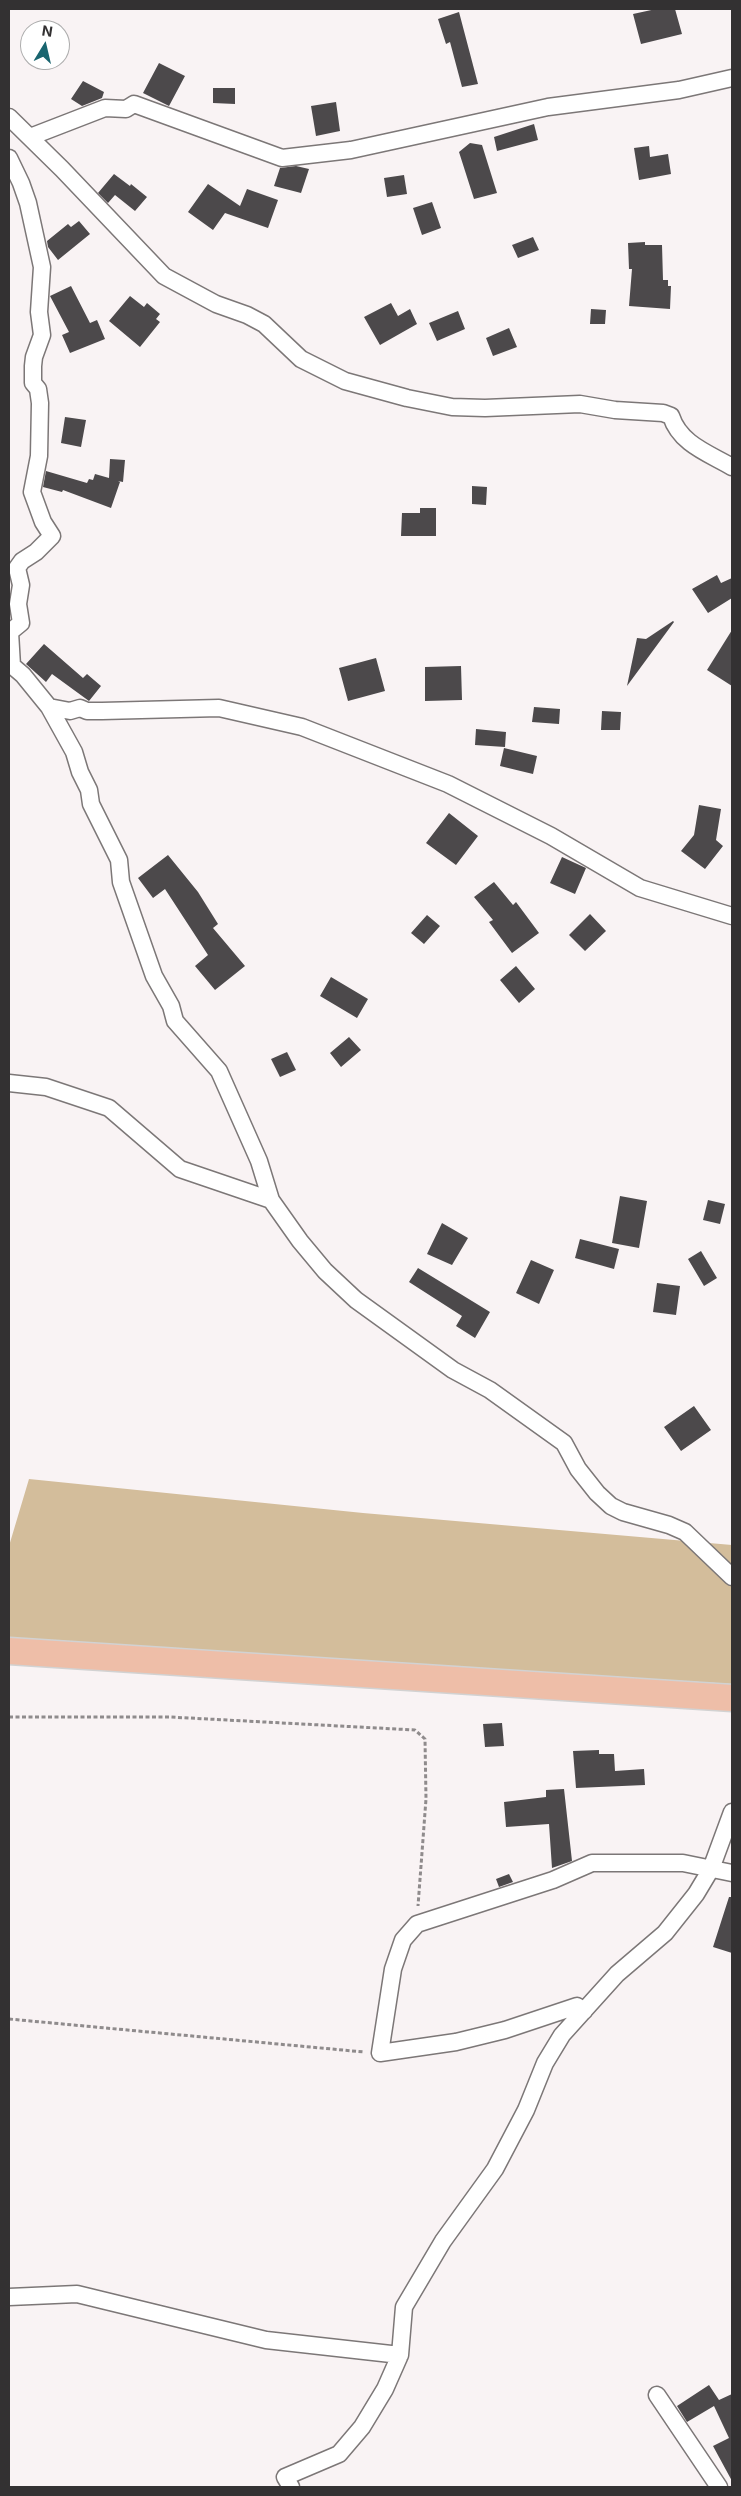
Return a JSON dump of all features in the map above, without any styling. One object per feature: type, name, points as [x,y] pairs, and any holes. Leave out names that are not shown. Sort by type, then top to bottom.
[{"type":"main road","points":[[9,1650],[732,1698]]},
{"type":"street","points":[[30,137],[105,108],[126,108],[134,104],[282,158],[351,150],[548,107],[679,90],[732,78]]},
{"type":"street","points":[[9,117],[164,276],[216,304],[264,324],[301,359],[345,381],[407,398],[452,407],[485,408],[580,404],[615,410],[662,413],[671,416],[675,430],[688,442],[732,467]]},
{"type":"street","points":[[9,158],[28,203],[42,267],[39,312],[42,334],[33,366],[33,382],[38,390],[40,403],[39,456],[32,492],[43,522],[52,536],[36,552],[22,560],[17,568],[21,585],[18,604],[20,623],[10,632],[10,664],[24,676],[49,707],[74,752],[80,772],[89,790],[91,804],[119,860],[121,882],[154,976],[171,1006],[175,1021],[219,1071],[259,1162],[271,1200],[325,1271],[356,1300],[453,1370],[490,1390],[564,1443],[578,1469],[597,1493],[612,1506],[623,1512],[662,1522],[685,1532],[732,1577]]},
{"type":"street","points":[[49,707],[70,711],[80,708],[87,711],[102,712],[219,708],[302,727],[448,784],[551,836],[640,888],[732,916]]},
{"type":"street","points":[[9,1083],[46,1087],[109,1108],[180,1169],[271,1200]]},
{"type":"street","points":[[291,2487],[285,2477],[339,2454],[362,2426],[385,2389],[400,2355],[404,2307],[443,2241],[494,2170],[526,2110],[545,2063],[562,2035],[617,1974],[665,1933],[696,1894],[711,1869],[732,1812]]},
{"type":"street","points":[[584,2011],[577,2006],[505,2030],[456,2042],[380,2053],[393,1969],[403,1940],[417,1924],[553,1880],[592,1863],[683,1864],[732,1873]]},
{"type":"street","points":[[9,2297],[77,2294],[266,2340],[400,2355]]},
{"type":"street","points":[[657,2395],[719,2487]]},
{"type":"path","points":[[9,1717],[170,1717],[415,1730],[425,1739],[425,1782],[417,1924]]},
{"type":"path","points":[[9,2019],[380,2053]]},
{"type":"shaded area","points":[[29,1479],[363,1513],[732,1545],[732,1684],[9,1639],[9,1546]]},
{"type":"building","points":[[656,9],[675,9],[682,34],[641,44],[633,14]]},
{"type":"building","points":[[459,12],[478,84],[462,87],[450,42],[446,44],[438,19]]},
{"type":"building","points":[[159,63],[185,76],[169,106],[143,93]]},
{"type":"building","points":[[83,81],[104,92],[102,98],[82,106],[71,99]]},
{"type":"building","points":[[213,88],[235,88],[235,104],[213,103]]},
{"type":"building","points":[[336,102],[340,131],[316,136],[311,106]]},
{"type":"building","points":[[534,124],[538,140],[497,151],[494,137]]},
{"type":"building","points":[[470,143],[482,145],[497,193],[474,199],[459,152]]},
{"type":"building","points":[[649,146],[650,157],[668,154],[671,174],[639,180],[634,148]]},
{"type":"building","points":[[296,166],[309,169],[301,193],[274,186],[280,168]]},
{"type":"building","points":[[114,174],[130,186],[131,184],[147,197],[135,211],[115,195],[108,203],[98,193]]},
{"type":"building","points":[[404,175],[407,194],[387,197],[384,178]]},
{"type":"building","points":[[208,184],[240,206],[247,189],[278,200],[268,228],[225,213],[213,230],[188,212]]},
{"type":"building","points":[[432,202],[441,228],[422,235],[413,208]]},
{"type":"building","points":[[79,221],[90,234],[58,260],[48,247],[47,241],[68,224],[71,227]]},
{"type":"building","points":[[533,237],[539,250],[518,258],[512,245]]},
{"type":"building","points":[[645,242],[645,245],[662,245],[663,280],[668,280],[668,286],[671,286],[670,309],[629,306],[632,269],[629,269],[628,243]]},
{"type":"building","points":[[71,286],[90,323],[97,320],[105,339],[70,353],[62,335],[69,332],[50,296]]},
{"type":"building","points":[[130,296],[144,307],[147,303],[160,314],[156,319],[160,322],[140,347],[109,321]]},
{"type":"building","points":[[391,303],[398,316],[410,309],[417,324],[380,345],[364,317]]},
{"type":"building","points":[[591,309],[606,310],[605,324],[590,324]]},
{"type":"building","points":[[458,311],[465,329],[437,341],[429,323]]},
{"type":"building","points":[[509,328],[517,347],[493,356],[486,338]]},
{"type":"building","points":[[65,417],[86,420],[81,447],[61,443]]},
{"type":"building","points":[[110,459],[125,460],[123,482],[118,481],[120,482],[111,508],[63,490],[62,492],[43,487],[46,471],[87,483],[89,479],[93,480],[95,474],[109,478]]},
{"type":"building","points":[[472,486],[487,487],[486,505],[472,504]]},
{"type":"building","points":[[420,508],[436,508],[436,536],[401,536],[402,513],[420,513]]},
{"type":"building","points":[[717,575],[721,583],[732,578],[732,598],[708,613],[692,589]]},
{"type":"building","points":[[673,621],[627,686],[637,638],[646,639]]},
{"type":"building","points":[[732,630],[732,686],[707,670]]},
{"type":"building","points":[[44,644],[83,678],[87,674],[101,686],[89,701],[52,674],[46,682],[26,664]]},
{"type":"building","points":[[376,658],[385,691],[348,701],[339,668]]},
{"type":"building","points":[[461,666],[462,700],[425,701],[425,667]]},
{"type":"building","points":[[534,707],[560,709],[559,724],[532,722]]},
{"type":"building","points":[[602,711],[621,712],[620,730],[601,730]]},
{"type":"building","points":[[476,729],[506,732],[505,747],[475,745]]},
{"type":"building","points":[[504,748],[537,756],[533,774],[500,766]]},
{"type":"building","points":[[699,805],[721,809],[716,840],[723,846],[705,869],[681,851],[694,835]]},
{"type":"building","points":[[449,813],[478,836],[456,865],[426,843]]},
{"type":"building","points":[[168,855],[198,892],[218,924],[213,928],[245,966],[215,990],[195,966],[208,955],[165,889],[153,898],[138,878]]},
{"type":"building","points":[[562,857],[586,868],[575,894],[550,883]]},
{"type":"building","points":[[494,882],[513,905],[516,902],[539,933],[512,953],[489,922],[493,920],[474,897]]},
{"type":"building","points":[[590,914],[606,931],[585,951],[569,935]]},
{"type":"building","points":[[427,915],[440,926],[424,944],[411,933]]},
{"type":"building","points":[[516,966],[535,989],[519,1003],[500,980]]},
{"type":"building","points":[[331,977],[368,999],[357,1018],[320,996]]},
{"type":"building","points":[[349,1037],[361,1050],[341,1067],[330,1053]]},
{"type":"building","points":[[287,1052],[296,1070],[280,1077],[271,1059]]},
{"type":"building","points":[[620,1196],[647,1201],[639,1248],[612,1243]]},
{"type":"building","points":[[708,1200],[725,1204],[720,1224],[703,1220]]},
{"type":"building","points":[[442,1223],[468,1238],[452,1265],[427,1254]]},
{"type":"building","points":[[580,1239],[619,1249],[614,1269],[575,1258]]},
{"type":"building","points":[[701,1251],[717,1278],[704,1286],[688,1259]]},
{"type":"building","points":[[531,1260],[554,1270],[539,1304],[516,1293]]},
{"type":"building","points":[[418,1268],[490,1312],[475,1338],[456,1326],[462,1316],[409,1282]]},
{"type":"building","points":[[657,1283],[680,1286],[676,1315],[653,1312]]},
{"type":"building","points":[[694,1406],[711,1430],[681,1451],[664,1427]]},
{"type":"building","points":[[502,1723],[504,1746],[485,1747],[483,1724]]},
{"type":"building","points":[[599,1750],[599,1754],[614,1754],[615,1771],[644,1769],[645,1785],[576,1788],[573,1751]]},
{"type":"building","points":[[564,1789],[572,1861],[552,1868],[549,1824],[506,1827],[504,1802],[546,1797],[546,1790]]},
{"type":"building","points":[[509,1874],[513,1882],[499,1887],[496,1879]]},
{"type":"building","points":[[729,1897],[732,1897],[732,1953],[713,1947]]},
{"type":"building","points":[[709,2385],[719,2400],[732,2394],[732,2481],[713,2446],[729,2438],[714,2406],[687,2422],[677,2406]]}]
